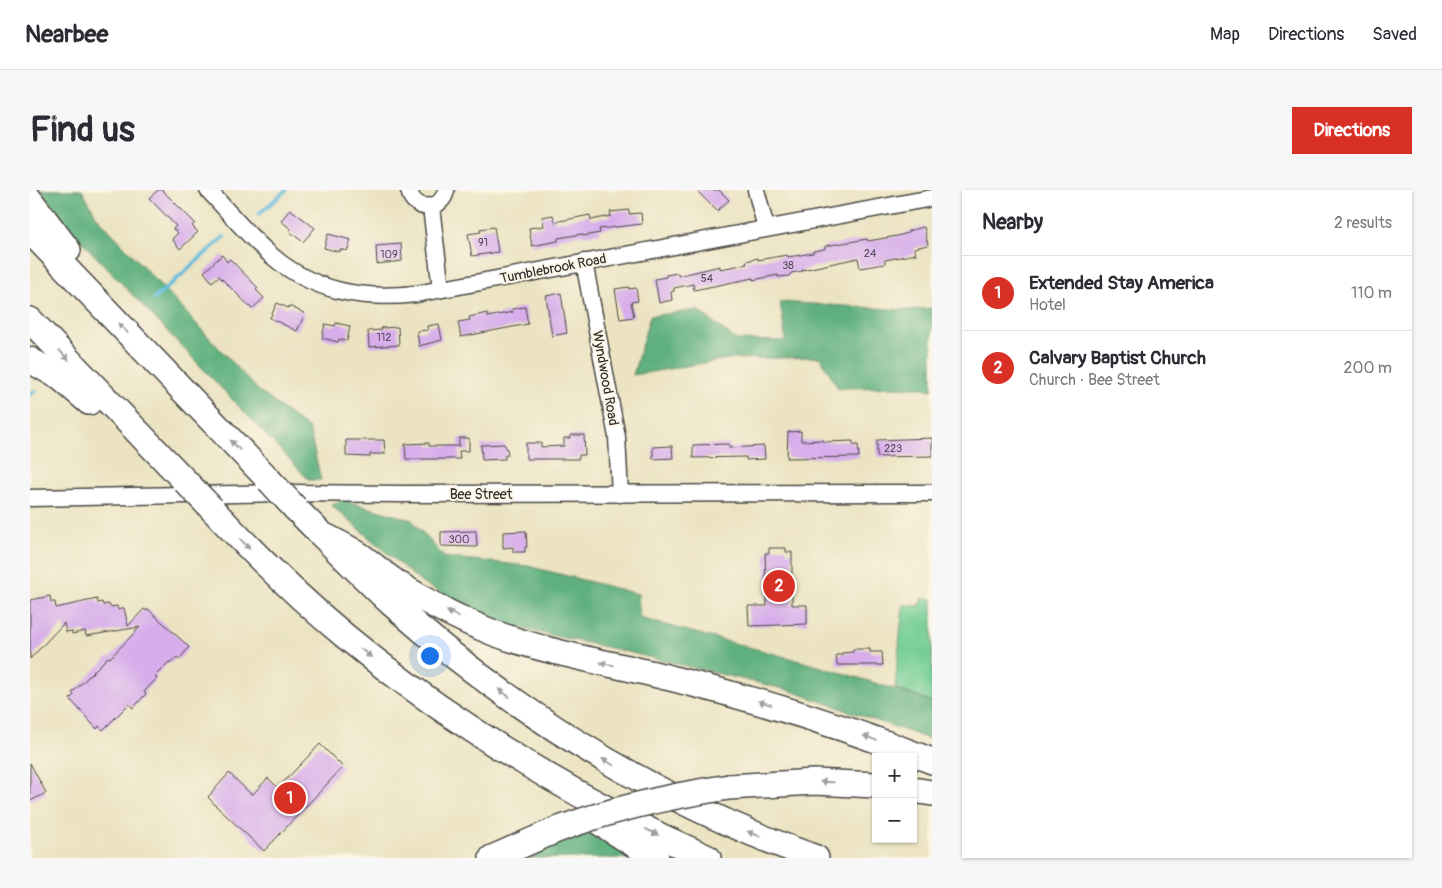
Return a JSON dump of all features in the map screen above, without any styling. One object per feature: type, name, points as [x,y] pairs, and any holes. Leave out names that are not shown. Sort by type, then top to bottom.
[{"type":"highway","points":[[30,200],[81,268],[91,294]]},
{"type":"highway","points":[[30,231],[295,508],[376,589],[419,626],[503,692],[561,733],[624,771],[672,797],[751,833],[816,858]]},
{"type":"highway","points":[[30,320],[274,573],[346,637],[387,670],[459,720],[574,792],[708,858]]},
{"type":"highway","points":[[30,360],[51,371],[71,385],[120,432],[155,450]]},
{"type":"highway","points":[[321,534],[356,552],[392,580],[421,598],[457,617],[507,638],[555,652],[669,678],[780,707],[932,761]]},
{"type":"highway","points":[[459,720],[477,742],[489,752],[656,858]]},
{"type":"highway","points":[[492,858],[554,831],[593,817],[635,804],[680,795],[728,787],[814,782],[872,785]]},
{"type":"highway","points":[[917,791],[932,793]]},
{"type":"street","name":"Tumblebrook Road","points":[[208,190],[271,255],[285,266],[322,286],[358,295],[376,297],[416,294],[932,198]]},
{"type":"street","points":[[409,190],[411,197],[422,207],[432,207],[442,201],[446,190]]},
{"type":"street","points":[[756,190],[766,228]]},
{"type":"street","points":[[432,207],[441,289]]},
{"type":"street","name":"Wyndwood Road","points":[[584,262],[617,436],[620,494]]},
{"type":"street","name":"Bee Street","points":[[30,498],[288,493],[932,493]]},
{"type":"green space","points":[[41,190],[82,190],[97,217],[259,391],[309,429],[321,480],[309,480],[64,223]]},
{"type":"green space","points":[[780,302],[907,310],[932,308],[932,390],[918,387],[838,388],[820,357],[728,359],[633,375],[650,316],[698,310],[736,340],[786,341]]},
{"type":"green space","points":[[342,500],[412,520],[444,557],[528,566],[638,594],[640,618],[824,668],[932,702],[932,740],[788,690],[513,627],[423,584],[331,505]]},
{"type":"green space","points":[[921,599],[932,599],[932,702],[895,688],[903,605],[920,606]]},
{"type":"green space","points":[[591,828],[638,858],[528,858],[566,837]]},
{"type":"building","points":[[158,190],[162,190],[195,223],[192,226],[198,232],[180,249],[172,239],[178,233],[173,229],[176,226],[149,198]]},
{"type":"building","points":[[696,190],[719,190],[729,200],[717,211]]},
{"type":"building","points":[[290,209],[315,228],[303,242],[289,231],[291,229],[281,221]]},
{"type":"building","points":[[629,210],[629,214],[641,213],[642,224],[599,229],[600,233],[558,238],[558,241],[532,246],[529,228],[544,226],[542,217],[553,215],[555,222],[590,215],[591,220],[611,216],[610,212]]},
{"type":"building","points":[[494,227],[498,252],[472,256],[468,234],[481,232],[480,229]]},
{"type":"building","points":[[924,227],[928,245],[914,248],[916,254],[885,260],[885,264],[860,268],[858,258],[802,270],[791,273],[789,276],[778,277],[778,275],[753,280],[753,278],[694,290],[693,284],[674,288],[674,291],[671,292],[672,300],[659,303],[655,279],[666,277],[666,275],[678,273],[678,276],[720,266],[720,269],[747,264],[746,261],[758,258],[758,260],[813,253],[813,251],[825,249],[825,246],[897,236]]},
{"type":"building","points":[[328,234],[351,240],[347,251],[340,249],[340,252],[324,248]]},
{"type":"building","points":[[401,244],[402,261],[377,264],[376,246]]},
{"type":"building","points":[[222,255],[227,262],[230,259],[258,288],[256,290],[264,298],[252,309],[219,276],[212,282],[204,272]]},
{"type":"building","points":[[629,287],[629,289],[636,288],[638,301],[631,302],[634,317],[620,319],[615,289]]},
{"type":"building","points":[[561,293],[567,333],[552,336],[546,296]]},
{"type":"building","points":[[277,303],[304,313],[297,331],[270,318]]},
{"type":"building","points":[[525,307],[528,324],[461,337],[458,322],[470,320],[469,317],[487,313],[487,317],[513,312],[512,309]]},
{"type":"building","points":[[336,323],[350,326],[347,341],[339,339],[338,342],[322,338],[325,324],[335,326]]},
{"type":"building","points":[[439,324],[442,340],[419,346],[417,331],[428,330],[427,326]]},
{"type":"building","points":[[398,327],[399,345],[369,347],[368,331]]},
{"type":"building","points":[[801,431],[801,441],[853,441],[853,445],[858,445],[859,457],[787,458],[788,432]]},
{"type":"building","points":[[570,435],[584,435],[585,455],[579,455],[579,459],[526,459],[526,443],[541,443],[541,447],[564,446],[564,438],[570,438]]},
{"type":"building","points":[[459,438],[469,438],[469,451],[459,451],[460,459],[406,459],[405,444],[429,443],[429,446],[459,446]]},
{"type":"building","points":[[932,438],[932,456],[877,457],[877,440]]},
{"type":"building","points":[[346,440],[384,440],[385,454],[370,454],[370,457],[346,456]]},
{"type":"building","points":[[504,444],[508,455],[505,455],[505,459],[482,460],[481,445]]},
{"type":"building","points":[[729,444],[729,448],[764,446],[765,459],[746,460],[746,457],[693,458],[693,445]]},
{"type":"building","points":[[672,446],[673,458],[653,459],[653,447]]},
{"type":"building","points":[[476,531],[477,547],[441,546],[441,532]]},
{"type":"building","points":[[526,531],[527,547],[525,547],[525,552],[513,552],[513,547],[503,548],[503,532]]},
{"type":"building","points":[[769,548],[786,548],[786,552],[792,552],[792,605],[807,605],[807,624],[749,626],[748,606],[767,606],[765,553],[769,553]]},
{"type":"building","points":[[50,596],[51,602],[55,602],[56,608],[97,599],[98,603],[102,602],[103,605],[117,606],[118,610],[124,608],[128,626],[144,609],[147,611],[148,609],[189,647],[179,660],[177,657],[170,664],[169,662],[155,676],[157,678],[144,692],[146,694],[133,708],[129,704],[103,730],[99,726],[97,729],[70,699],[74,695],[72,693],[140,627],[86,636],[85,631],[72,634],[72,631],[66,632],[64,623],[30,659],[30,600]]},
{"type":"building","points":[[853,649],[870,649],[870,652],[882,652],[883,665],[837,665],[836,655],[853,652]]},
{"type":"building","points":[[320,744],[343,767],[264,851],[208,797],[229,773],[252,795],[268,778],[278,788]]},
{"type":"building","points":[[30,763],[46,793],[30,801]]},
{"type":"waterway","points":[[259,214],[286,190]]},
{"type":"waterway","points":[[154,299],[224,237]]},
{"type":"waterway","points":[[30,394],[35,391]]},
{"type":"place","name":"Calvary Baptist Church","points":[[779,586]]},
{"type":"place","name":"Extended Stay America","points":[[290,798]]}]
